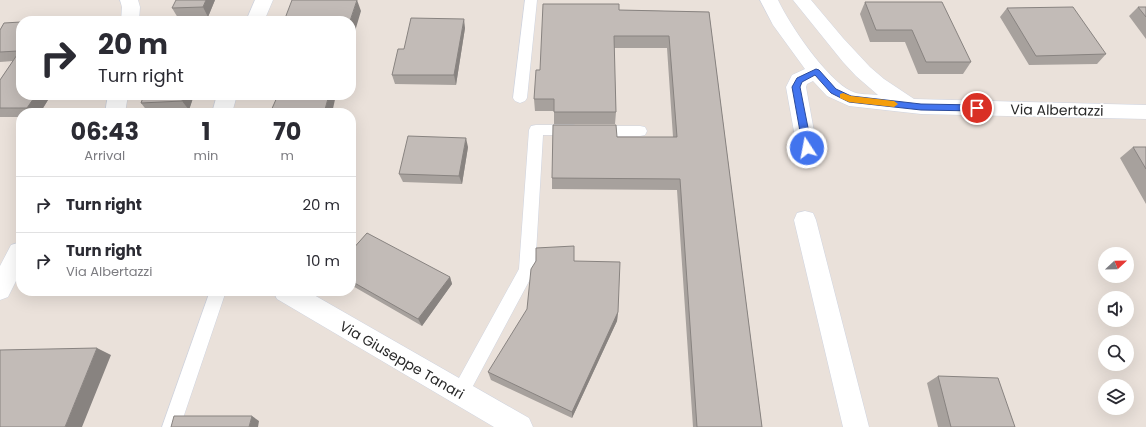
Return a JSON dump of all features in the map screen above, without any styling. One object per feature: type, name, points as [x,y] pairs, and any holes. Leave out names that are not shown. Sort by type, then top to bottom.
[{"type":"street","points":[[129,0],[131,7],[130,16]]},
{"type":"street","points":[[257,16],[264,0]]},
{"type":"street","name":"Via Albertazzi","points":[[769,0],[779,21],[816,72],[834,91],[849,99],[921,107],[1146,112]]},
{"type":"street","name":"Via Albertazzi","points":[[802,0],[863,72],[882,89],[900,99],[921,107]]},
{"type":"street","points":[[807,148],[796,87],[799,80],[816,72]]},
{"type":"street","points":[[805,220],[856,427]]},
{"type":"street","points":[[0,289],[16,256]]},
{"type":"street","name":"Via Giuseppe Tanari","points":[[294,296],[520,427]]},
{"type":"lane","points":[[520,98],[531,0]]},
{"type":"lane","points":[[460,392],[527,270],[536,130],[640,131]]},
{"type":"lane","points":[[171,427],[216,296]]},
{"type":"building","points":[[176,0],[206,0],[203,7],[172,8]]},
{"type":"building","points":[[292,0],[357,0],[352,16],[286,16]]},
{"type":"building","points":[[865,2],[942,2],[971,62],[926,62],[912,30],[876,30]]},
{"type":"building","points":[[543,4],[619,4],[619,10],[709,12],[762,427],[697,427],[680,179],[552,178],[553,125],[616,125],[617,137],[677,137],[669,36],[614,36],[616,112],[554,112],[554,99],[534,99],[536,70],[540,70]]},
{"type":"building","points":[[1073,7],[1106,54],[1036,56],[1007,8]]},
{"type":"building","points":[[1138,7],[1146,7],[1146,17]]},
{"type":"building","points":[[411,18],[464,19],[454,75],[392,75],[398,49],[404,49]]},
{"type":"building","points":[[16,22],[16,51],[0,52],[0,30],[4,23]]},
{"type":"building","points":[[16,56],[16,100],[33,100],[27,108],[0,108],[0,80]]},
{"type":"building","points":[[142,100],[182,100],[182,101],[141,103]]},
{"type":"building","points":[[276,100],[328,100],[325,108],[272,108]]},
{"type":"building","points":[[408,136],[466,138],[459,176],[399,174]]},
{"type":"building","points":[[1133,147],[1146,147],[1146,169]]},
{"type":"building","points":[[367,233],[450,277],[418,319],[356,284],[356,245]]},
{"type":"building","points":[[574,246],[574,261],[620,262],[618,312],[572,412],[488,372],[527,309],[531,269],[536,261],[536,248]]},
{"type":"building","points":[[97,348],[65,427],[0,427],[0,350]]},
{"type":"building","points":[[938,376],[998,378],[1015,427],[951,427]]},
{"type":"building","points":[[174,416],[252,416],[249,427],[171,427]]},
{"type":"slow traffic","points":[[843,96],[849,99],[894,104]]},
{"type":"route","points":[[807,148],[796,87],[799,80],[816,72],[834,91],[849,99],[921,107],[977,108]]}]
